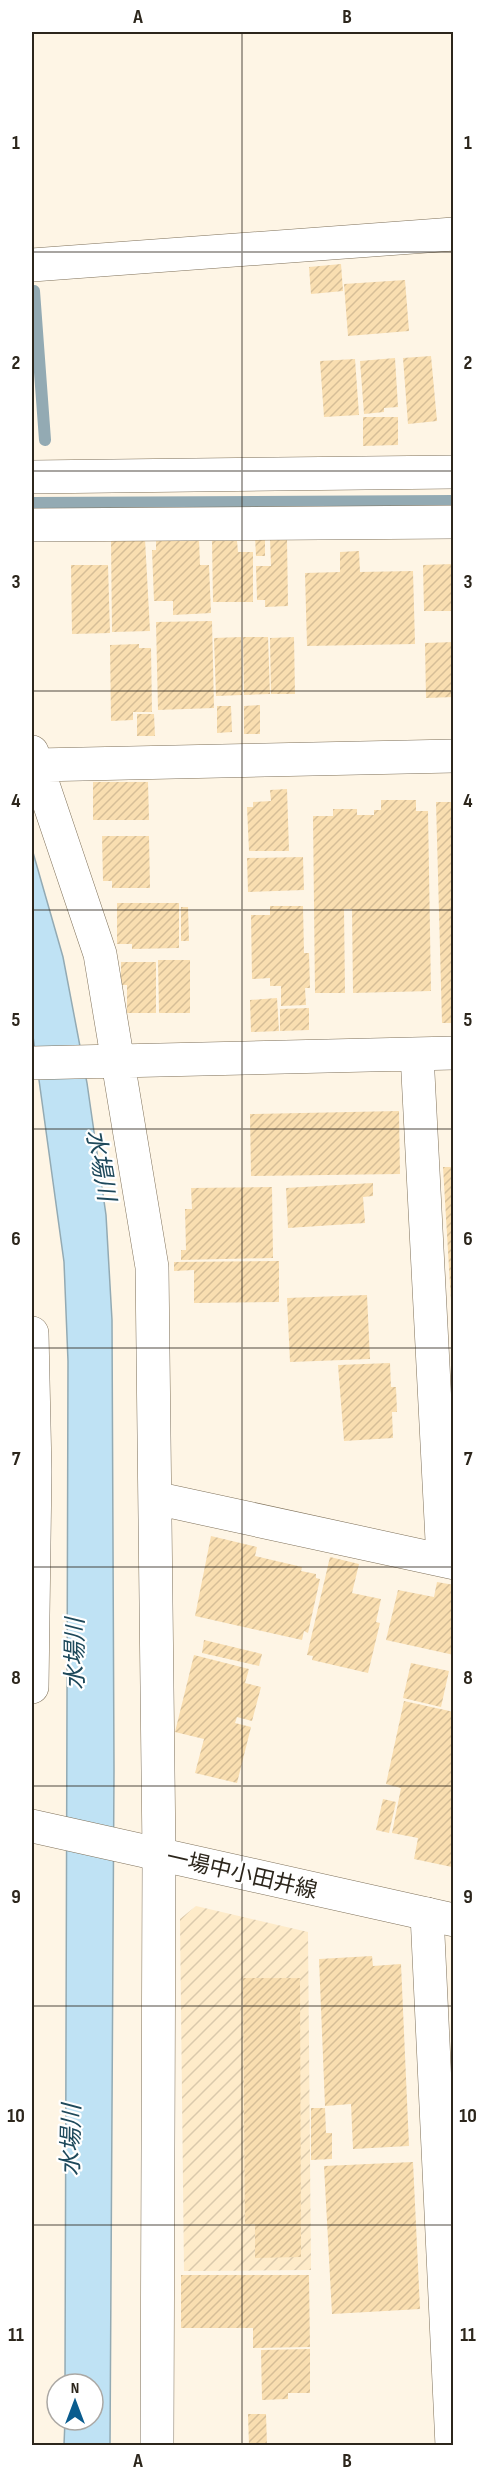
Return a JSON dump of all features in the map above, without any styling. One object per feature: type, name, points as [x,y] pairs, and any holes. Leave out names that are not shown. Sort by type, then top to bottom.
[{"type":"street","points":[[32,265],[453,234]]},
{"type":"street","points":[[32,477],[453,472]]},
{"type":"street","points":[[32,525],[453,522]]},
{"type":"street","points":[[157,2445],[150,1852],[155,1498],[153,1267],[100,954],[34,758],[453,756]]},
{"type":"street","points":[[32,1063],[453,1053]]},
{"type":"street","points":[[155,1498],[448,1561],[417,1054]]},
{"type":"street","points":[[32,1333],[32,1687]]},
{"type":"street","name":"一場中小田井線","points":[[44,1829],[440,1917]]},
{"type":"street","points":[[440,1917],[452,2445]]},
{"type":"shaded area","points":[[196,1906],[308,1932],[311,2270],[184,2271],[180,1919]]},
{"type":"water","name":"水場川","points":[[32,849],[63,957],[87,1083],[106,1215],[112,1320],[114,1771],[110,2446],[64,2445],[65,2432],[105,2432],[105,2372],[65,2372],[68,1361],[64,1262],[32,1029]]},
{"type":"building","points":[[341,264],[343,291],[311,294],[309,267]]},
{"type":"building","points":[[405,280],[409,331],[348,336],[344,284]]},
{"type":"building","points":[[431,356],[437,421],[408,424],[403,358]]},
{"type":"building","points":[[395,358],[398,407],[384,408],[384,412],[364,414],[360,361]]},
{"type":"building","points":[[355,359],[359,415],[324,417],[320,361]]},
{"type":"building","points":[[363,417],[398,417],[398,445],[363,446]]},
{"type":"building","points":[[265,536],[265,556],[256,556],[255,537]]},
{"type":"building","points":[[145,539],[150,631],[112,632],[111,541]]},
{"type":"building","points":[[199,539],[200,565],[209,565],[211,613],[173,615],[173,601],[154,601],[152,550],[156,550],[156,541]]},
{"type":"building","points":[[270,539],[287,539],[288,606],[265,607],[265,600],[257,600],[256,566],[271,566]]},
{"type":"building","points":[[212,541],[237,541],[238,552],[253,552],[253,602],[213,602]]},
{"type":"building","points":[[359,551],[360,572],[413,571],[415,644],[307,646],[305,573],[340,572],[340,552]]},
{"type":"building","points":[[454,564],[454,611],[424,611],[423,565]]},
{"type":"building","points":[[71,565],[108,565],[110,633],[72,634]]},
{"type":"building","points":[[212,621],[214,708],[158,710],[156,622]]},
{"type":"building","points":[[241,637],[242,695],[216,696],[214,638]]},
{"type":"building","points":[[243,637],[268,637],[270,694],[244,695]]},
{"type":"building","points":[[294,637],[295,694],[271,694],[270,638]]},
{"type":"building","points":[[454,642],[454,697],[426,698],[425,643]]},
{"type":"building","points":[[139,644],[139,648],[151,648],[152,712],[133,712],[133,720],[111,721],[110,645]]},
{"type":"building","points":[[260,705],[260,734],[244,734],[244,706]]},
{"type":"building","points":[[217,706],[231,706],[232,732],[217,733]]},
{"type":"building","points":[[137,714],[154,714],[155,736],[137,736]]},
{"type":"building","points":[[93,782],[148,782],[149,820],[93,820]]},
{"type":"building","points":[[287,789],[289,851],[249,851],[247,807],[253,807],[253,802],[271,801],[270,790]]},
{"type":"building","points":[[381,800],[416,800],[416,811],[428,811],[431,991],[353,993],[352,909],[344,909],[345,993],[315,993],[313,816],[333,816],[333,809],[357,809],[357,815],[374,815],[374,810],[381,810]]},
{"type":"building","points":[[436,802],[454,802],[454,1023],[442,1023]]},
{"type":"building","points":[[102,836],[149,836],[150,888],[112,888],[112,881],[103,881]]},
{"type":"building","points":[[303,857],[304,890],[248,892],[247,858]]},
{"type":"building","points":[[117,903],[179,903],[179,948],[132,949],[132,944],[117,944]]},
{"type":"building","points":[[270,906],[303,906],[304,953],[309,953],[310,988],[305,988],[306,1005],[281,1006],[281,986],[270,986],[270,978],[252,979],[251,915],[270,915]]},
{"type":"building","points":[[181,907],[188,907],[189,941],[181,941]]},
{"type":"building","points":[[158,960],[190,960],[190,1013],[159,1013]]},
{"type":"building","points":[[121,962],[156,962],[156,1013],[127,1013],[127,985],[121,985]]},
{"type":"building","points":[[277,998],[279,1031],[251,1032],[250,1000]]},
{"type":"building","points":[[309,1008],[309,1030],[280,1031],[280,1009]]},
{"type":"building","points":[[399,1111],[400,1174],[251,1176],[250,1114]]},
{"type":"building","points":[[443,1167],[454,1167],[454,1318],[452,1318]]},
{"type":"building","points":[[373,1183],[373,1196],[363,1197],[365,1223],[288,1228],[286,1188]]},
{"type":"building","points":[[272,1187],[273,1258],[181,1260],[181,1250],[186,1250],[185,1209],[192,1209],[191,1188]]},
{"type":"building","points":[[279,1261],[279,1302],[194,1303],[194,1270],[174,1271],[174,1262]]},
{"type":"building","points":[[367,1295],[370,1359],[290,1362],[287,1298]]},
{"type":"building","points":[[390,1363],[391,1387],[396,1387],[397,1412],[392,1412],[393,1438],[344,1441],[338,1365]]},
{"type":"building","points":[[211,1536],[257,1547],[255,1556],[302,1567],[301,1571],[316,1574],[316,1578],[320,1579],[308,1633],[304,1631],[302,1640],[195,1616]]},
{"type":"building","points":[[330,1557],[359,1564],[352,1593],[381,1599],[376,1622],[380,1623],[368,1673],[312,1660],[313,1656],[307,1655]]},
{"type":"building","points":[[437,1582],[454,1585],[454,1655],[386,1640],[398,1590],[434,1597]]},
{"type":"building","points":[[204,1640],[262,1654],[259,1666],[202,1653]]},
{"type":"building","points":[[194,1655],[249,1669],[245,1683],[261,1687],[252,1721],[237,1717],[235,1723],[251,1727],[237,1783],[195,1773],[204,1739],[175,1732]]},
{"type":"building","points":[[411,1663],[449,1671],[441,1707],[403,1698]]},
{"type":"building","points":[[404,1701],[454,1712],[452,1867],[414,1859],[418,1838],[392,1833],[401,1788],[386,1784]]},
{"type":"building","points":[[383,1799],[396,1802],[389,1833],[376,1830]]},
{"type":"building","points":[[372,1956],[373,1966],[401,1964],[409,2146],[353,2149],[351,2104],[325,2106],[319,1959]]},
{"type":"building","points":[[243,1978],[300,1978],[301,2257],[255,2258],[255,2224],[245,2224]]},
{"type":"building","points":[[311,2108],[325,2108],[326,2133],[332,2133],[332,2159],[311,2160]]},
{"type":"building","points":[[413,2162],[420,2309],[332,2314],[324,2166]]},
{"type":"building","points":[[181,2275],[309,2275],[310,2347],[253,2348],[253,2328],[181,2328]]},
{"type":"building","points":[[310,2349],[310,2393],[288,2393],[288,2399],[262,2400],[261,2350]]},
{"type":"building","points":[[248,2414],[266,2414],[267,2446],[249,2446]]},
{"type":"waterway","points":[[34,291],[45,440]]},
{"type":"waterway","points":[[32,503],[454,501]]}]
